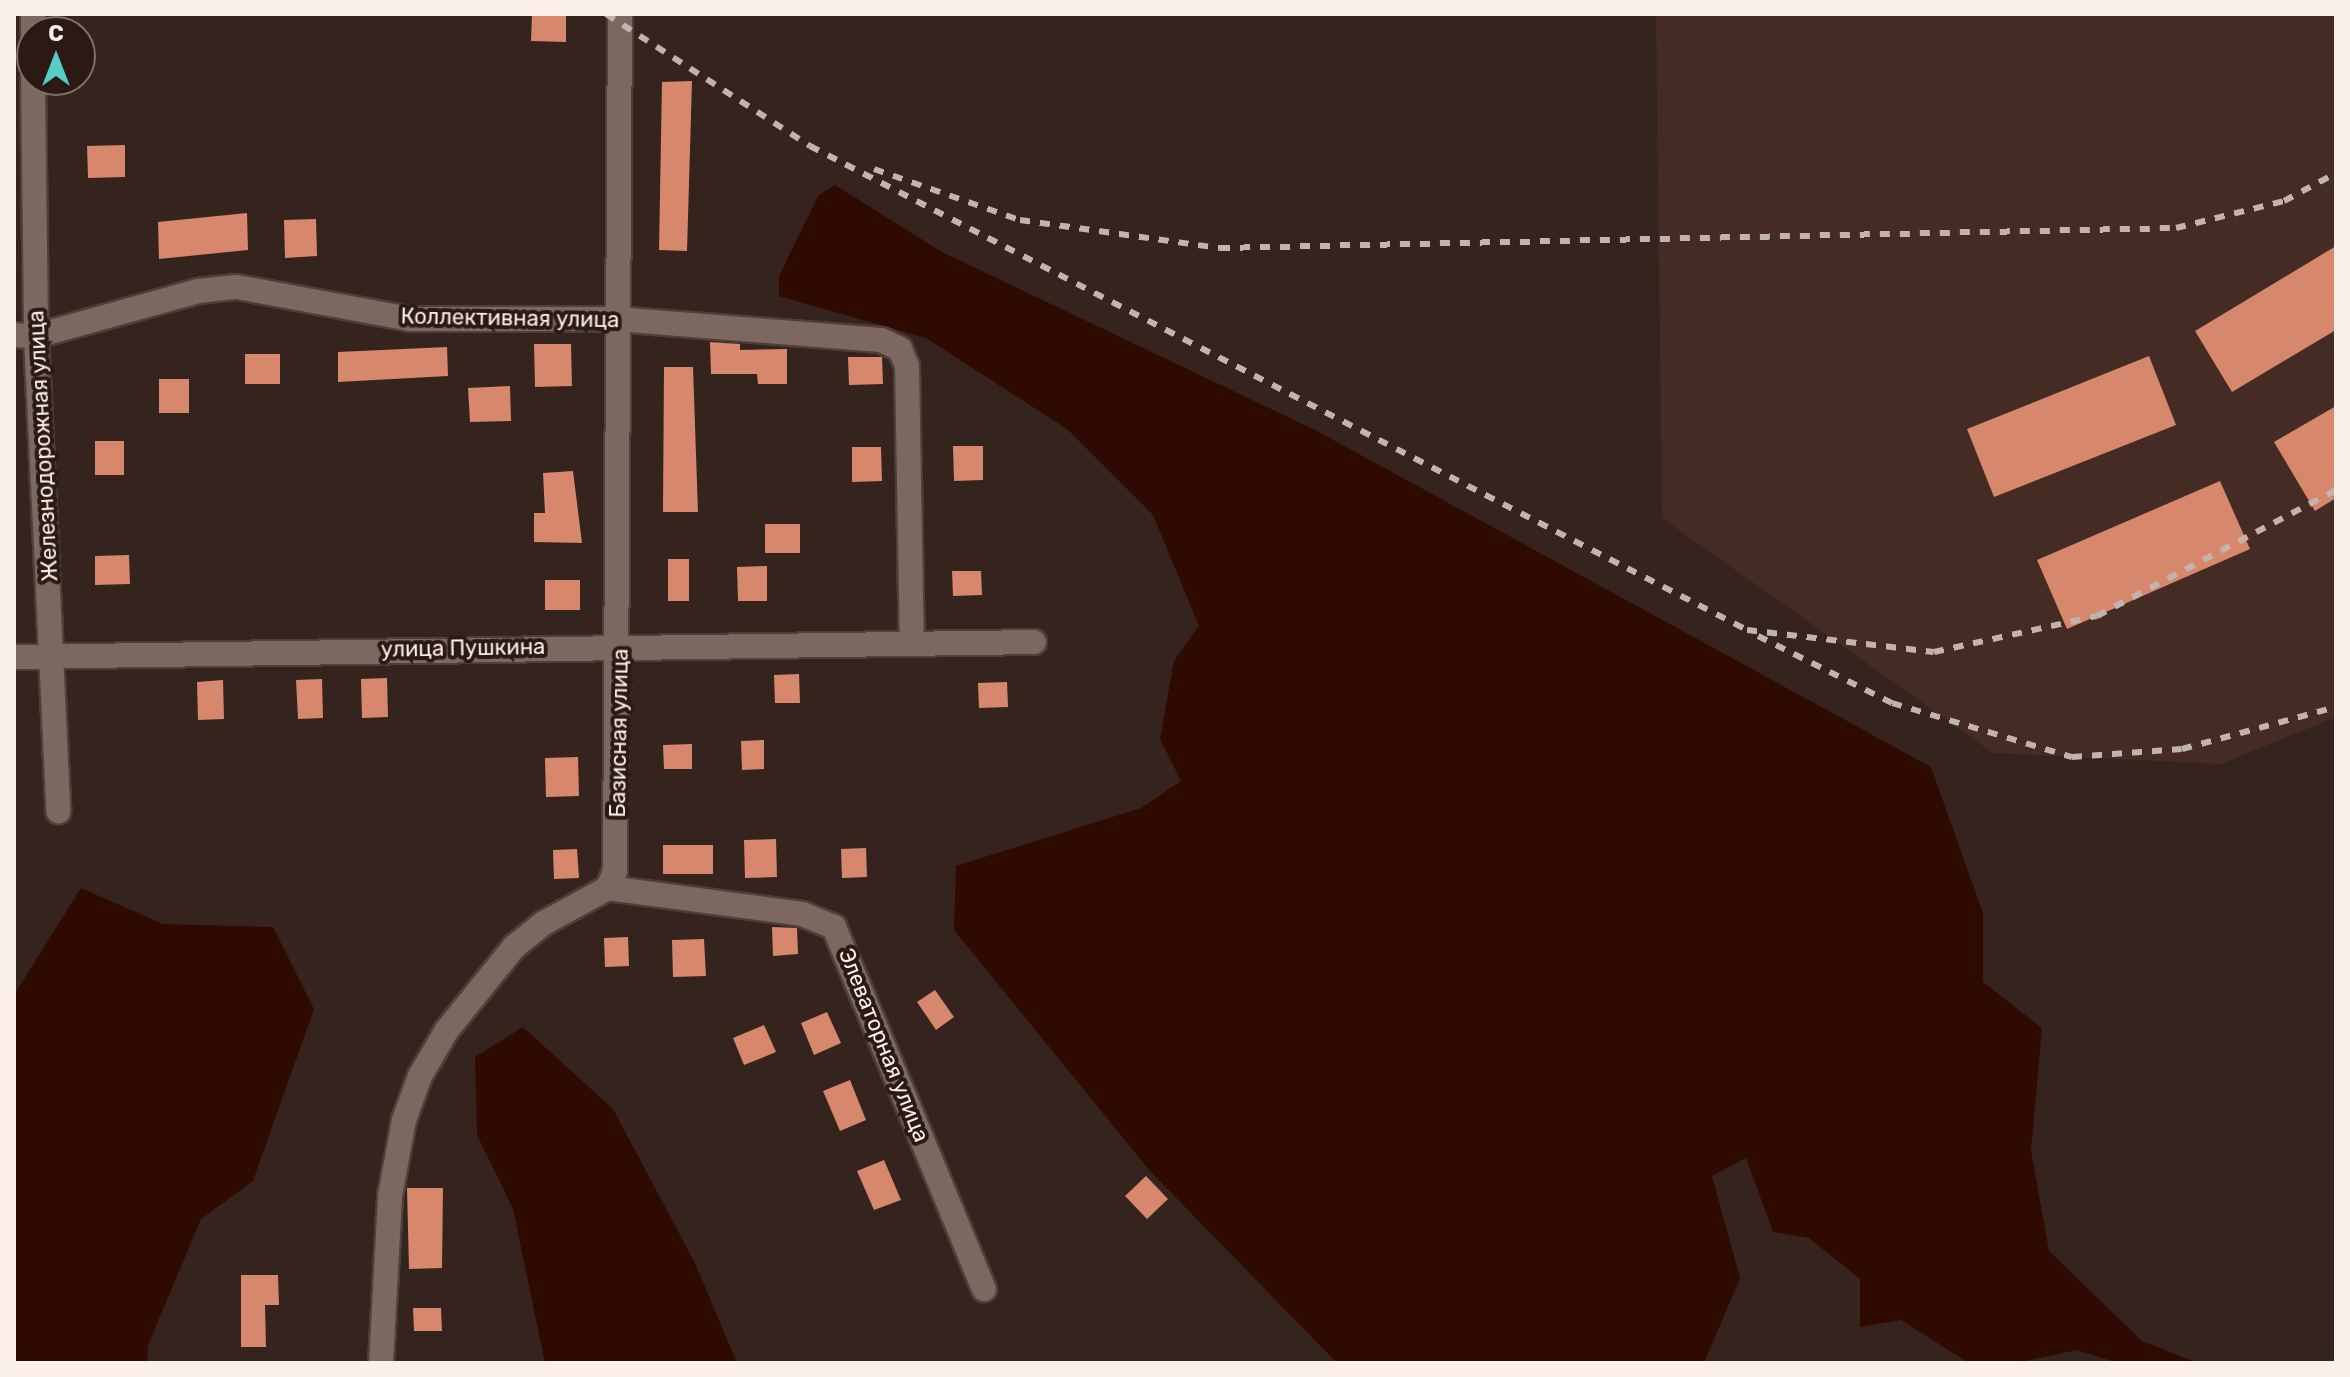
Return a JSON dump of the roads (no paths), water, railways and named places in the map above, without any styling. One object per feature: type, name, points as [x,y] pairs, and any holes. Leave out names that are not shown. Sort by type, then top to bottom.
[{"type":"street","name":"Базисная улица","points":[[608,888],[618,837],[620,645],[615,319],[620,14]]},
{"type":"street","name":"Железнодорожная улица","points":[[32,96],[25,336],[54,656],[58,811]]},
{"type":"street","name":"Коллективная улица","points":[[25,336],[198,291],[237,287],[410,319],[615,319],[881,340],[900,349],[907,366],[912,642]]},
{"type":"street","name":"улица Пушкина","points":[[14,657],[620,645],[1034,642]]},
{"type":"street","name":"Элеваторная улица","points":[[608,888],[802,914],[834,927],[984,1289]]},
{"type":"street","points":[[381,1363],[390,1196],[404,1120],[420,1076],[465,1005],[514,947],[544,923],[608,888]]},
{"type":"railway","points":[[606,14],[810,146],[1747,630],[1934,652],[2097,616],[2336,490]]},
{"type":"railway","points":[[874,169],[1020,220],[1220,248],[2176,228],[2284,201],[2336,173]]},
{"type":"railway","points":[[1758,636],[1892,703],[2072,757],[2182,749],[2336,707]]}]
